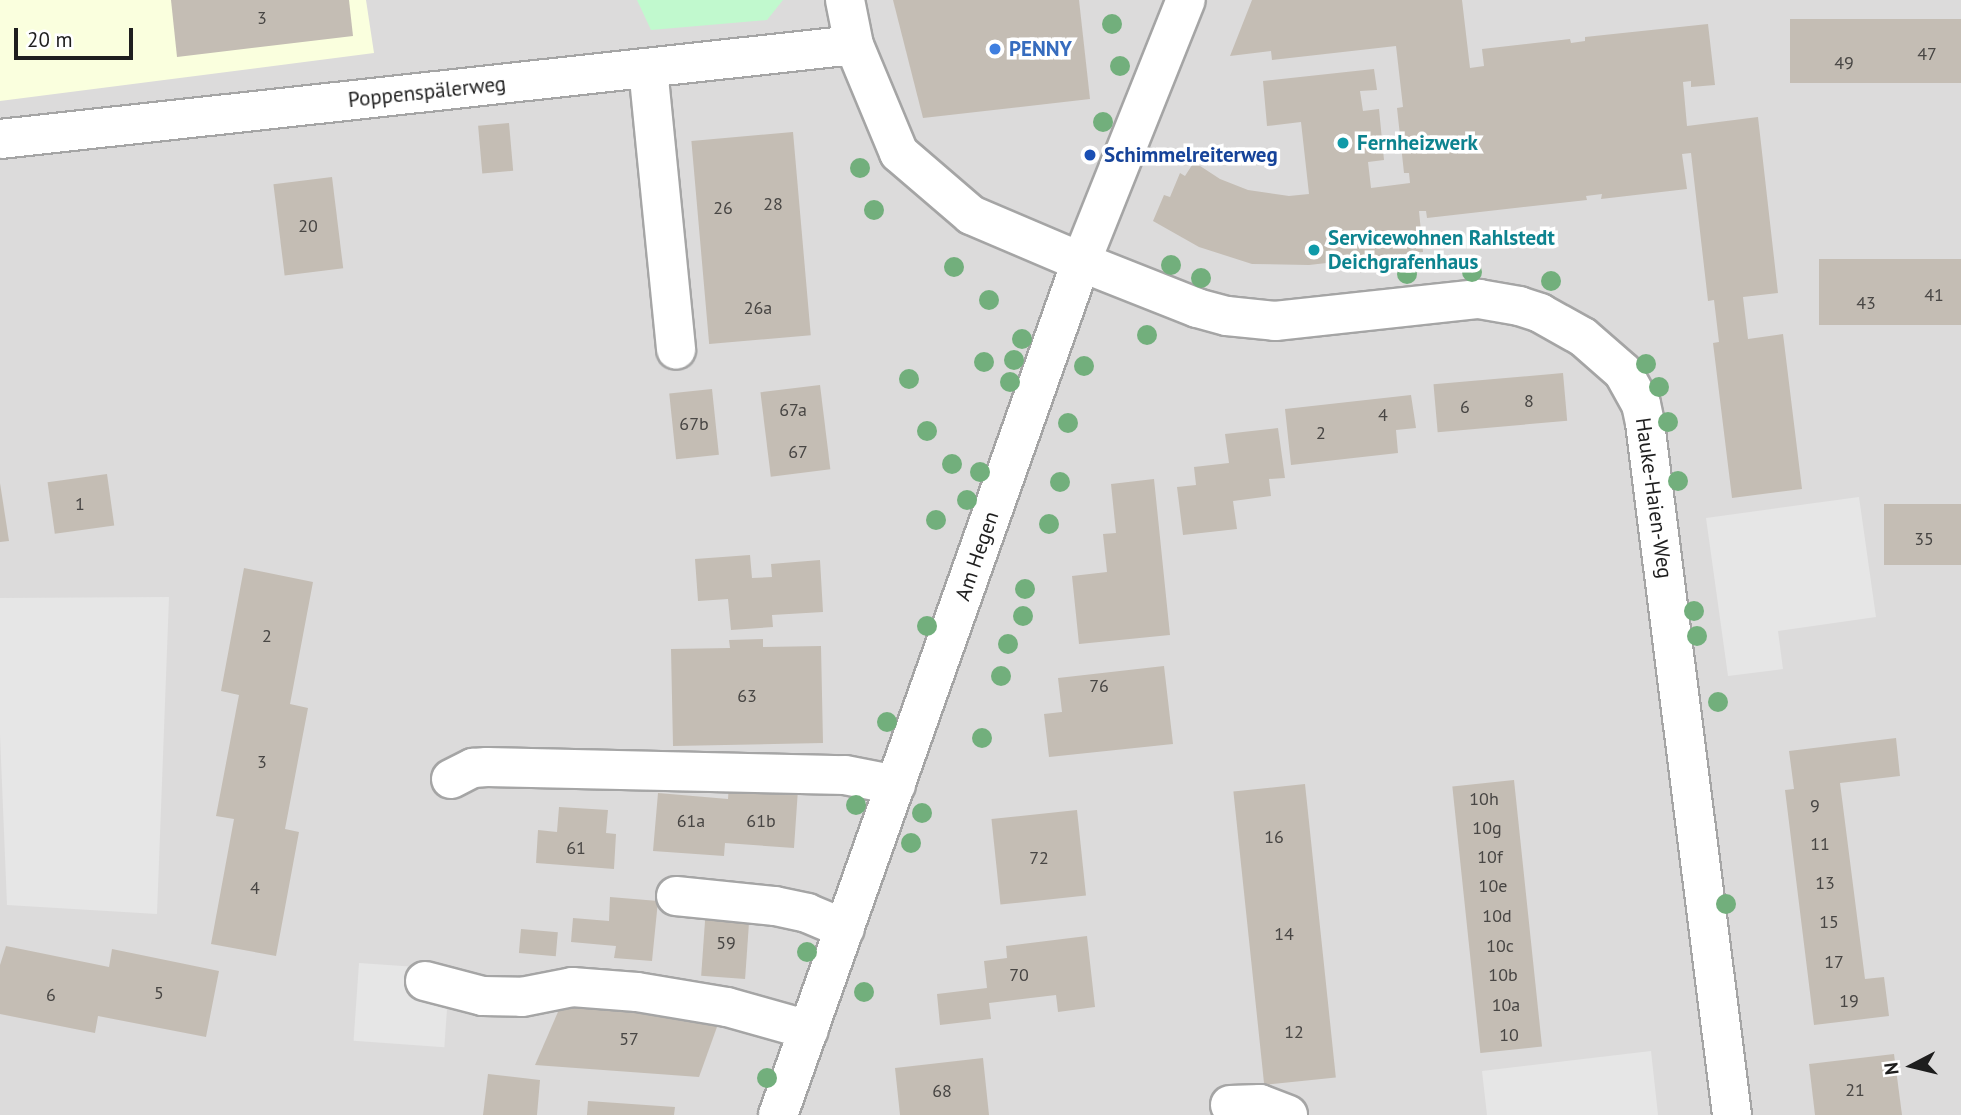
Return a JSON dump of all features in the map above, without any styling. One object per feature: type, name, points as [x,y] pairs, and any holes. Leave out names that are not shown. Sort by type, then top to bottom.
[{"type":"street","points":[[845,0],[854,45],[899,153],[971,215],[1081,262]]},
{"type":"street","name":"Am Hegen","points":[[778,1115],[1081,262],[1186,0]]},
{"type":"street","name":"Poppenspälerweg","points":[[0,139],[854,45]]},
{"type":"street","points":[[648,68],[676,350]]},
{"type":"street","name":"Hauke-Haien-Weg","points":[[1081,262],[1197,308],[1255,321],[1446,301],[1500,302],[1540,313],[1561,323],[1583,337],[1623,372],[1641,404],[1645,423],[1732,1115]]},
{"type":"street","points":[[451,779],[473,768],[487,767],[845,775],[896,785]]},
{"type":"street","points":[[676,896],[775,906],[807,913],[845,929]]},
{"type":"street","points":[[425,981],[483,996],[522,997],[572,987],[637,992],[727,1007],[808,1030]]},
{"type":"street","points":[[1230,1105],[1261,1104],[1288,1115]]},
{"type":"shaded area","points":[[0,0],[1961,0],[1961,1115],[0,1115]]},
{"type":"shaded area","points":[[0,0],[366,0],[374,53],[0,101]]},
{"type":"shaded area","points":[[1859,497],[1876,617],[1778,631],[1783,669],[1728,676],[1706,518]]},
{"type":"shaded area","points":[[169,597],[157,914],[7,905],[0,735],[0,598]]},
{"type":"shaded area","points":[[359,963],[450,969],[444,1047],[354,1041]]},
{"type":"shaded area","points":[[1651,1051],[1658,1115],[1487,1115],[1482,1071]]},
{"type":"green space","points":[[637,0],[783,0],[767,20],[651,30]]},
{"type":"building","points":[[171,0],[349,0],[353,36],[177,57]]},
{"type":"building","name":"PENNY","points":[[893,0],[1079,0],[1090,99],[923,118]]},
{"type":"building","name":"Servicewohnen Rahlstedt Deichgrafenhaus","points":[[1252,0],[1462,0],[1470,68],[1484,66],[1482,49],[1570,39],[1571,43],[1585,41],[1585,37],[1708,24],[1715,85],[1691,87],[1691,81],[1683,82],[1687,126],[1758,117],[1778,293],[1743,297],[1748,339],[1783,334],[1802,489],[1732,498],[1713,343],[1719,342],[1714,300],[1708,301],[1691,153],[1682,154],[1687,189],[1601,199],[1602,194],[1586,196],[1587,200],[1427,218],[1426,211],[1419,211],[1423,252],[1309,265],[1252,264],[1199,247],[1153,221],[1164,195],[1170,197],[1180,173],[1185,176],[1194,162],[1220,179],[1248,190],[1289,196],[1309,194],[1301,122],[1267,126],[1263,81],[1374,69],[1377,90],[1360,91],[1363,111],[1379,109],[1384,160],[1368,162],[1371,188],[1410,183],[1409,173],[1404,173],[1397,108],[1403,107],[1396,46],[1272,60],[1271,51],[1230,56]]},
{"type":"building","points":[[1790,19],[1961,19],[1961,83],[1790,83]]},
{"type":"building","points":[[509,123],[513,171],[482,174],[478,126]]},
{"type":"building","points":[[793,132],[811,335],[709,344],[691,141]]},
{"type":"building","points":[[332,177],[343,268],[285,276],[273,184]]},
{"type":"building","points":[[1819,259],[1961,259],[1961,325],[1819,325]]},
{"type":"building","points":[[1563,373],[1567,421],[1438,432],[1433,384]]},
{"type":"building","points":[[820,385],[830,469],[771,477],[760,392]]},
{"type":"building","points":[[712,389],[719,455],[676,459],[669,393]]},
{"type":"building","points":[[1411,395],[1416,428],[1396,430],[1398,453],[1291,465],[1285,409]]},
{"type":"building","points":[[1278,428],[1285,478],[1269,479],[1271,496],[1233,501],[1237,529],[1183,535],[1177,487],[1196,485],[1194,467],[1229,463],[1225,434]]},
{"type":"building","points":[[107,474],[114,525],[55,534],[48,482]]},
{"type":"building","points":[[1154,479],[1170,635],[1079,644],[1072,576],[1107,572],[1103,534],[1116,533],[1111,484]]},
{"type":"building","points":[[0,483],[9,541],[0,542]]},
{"type":"building","points":[[1884,504],[1961,504],[1961,565],[1884,565]]},
{"type":"building","points":[[750,555],[752,578],[772,577],[771,564],[820,560],[823,612],[772,615],[773,627],[731,630],[728,599],[698,601],[695,559]]},
{"type":"building","points":[[244,568],[313,582],[290,704],[308,708],[285,829],[299,832],[276,956],[211,944],[234,819],[216,816],[239,695],[221,691]]},
{"type":"building","points":[[763,639],[763,647],[821,646],[823,743],[673,746],[671,649],[730,648],[729,640]]},
{"type":"building","points":[[1164,666],[1173,744],[1049,757],[1044,714],[1062,712],[1058,678]]},
{"type":"building","points":[[1896,738],[1900,776],[1840,783],[1865,979],[1884,977],[1889,1016],[1814,1025],[1785,790],[1794,789],[1789,751]]},
{"type":"building","points":[[1514,780],[1542,1047],[1480,1053],[1452,786]]},
{"type":"building","points":[[729,784],[798,789],[794,848],[725,843],[724,856],[653,851],[658,793],[728,799]]},
{"type":"building","points":[[1305,784],[1336,1077],[1264,1085],[1233,792]]},
{"type":"building","points":[[559,807],[608,810],[606,833],[616,834],[614,869],[536,863],[538,830],[557,832]]},
{"type":"building","points":[[1077,810],[1086,896],[1000,905],[991,819]]},
{"type":"building","points":[[610,897],[658,901],[652,961],[614,958],[616,946],[571,942],[573,918],[609,921]]},
{"type":"building","points":[[706,907],[750,910],[745,979],[701,976]]},
{"type":"building","points":[[521,929],[558,932],[556,956],[519,953]]},
{"type":"building","points":[[1087,936],[1095,1007],[1058,1012],[1056,995],[989,1003],[991,1019],[940,1025],[937,994],[987,988],[984,961],[1007,958],[1006,946]]},
{"type":"building","points":[[6,946],[109,967],[112,949],[219,971],[206,1037],[98,1016],[95,1033],[0,1014],[0,965]]},
{"type":"building","points":[[564,998],[722,1013],[699,1077],[535,1065]]},
{"type":"building","points":[[1894,1054],[1902,1115],[1815,1115],[1809,1064]]},
{"type":"building","points":[[983,1058],[989,1115],[900,1115],[895,1068]]},
{"type":"building","points":[[488,1074],[540,1080],[537,1115],[483,1115]]},
{"type":"building","points":[[588,1101],[675,1107],[674,1115],[587,1115]]},
{"type":"place","name":"PENNY","points":[[995,49]]},
{"type":"place","name":"Fernheizwerk","points":[[1343,143]]},
{"type":"place","name":"Schimmelreiterweg","points":[[1090,155]]},
{"type":"place","name":"Servicewohnen Rahlstedt Deichgrafenhaus","points":[[1314,250]]}]
